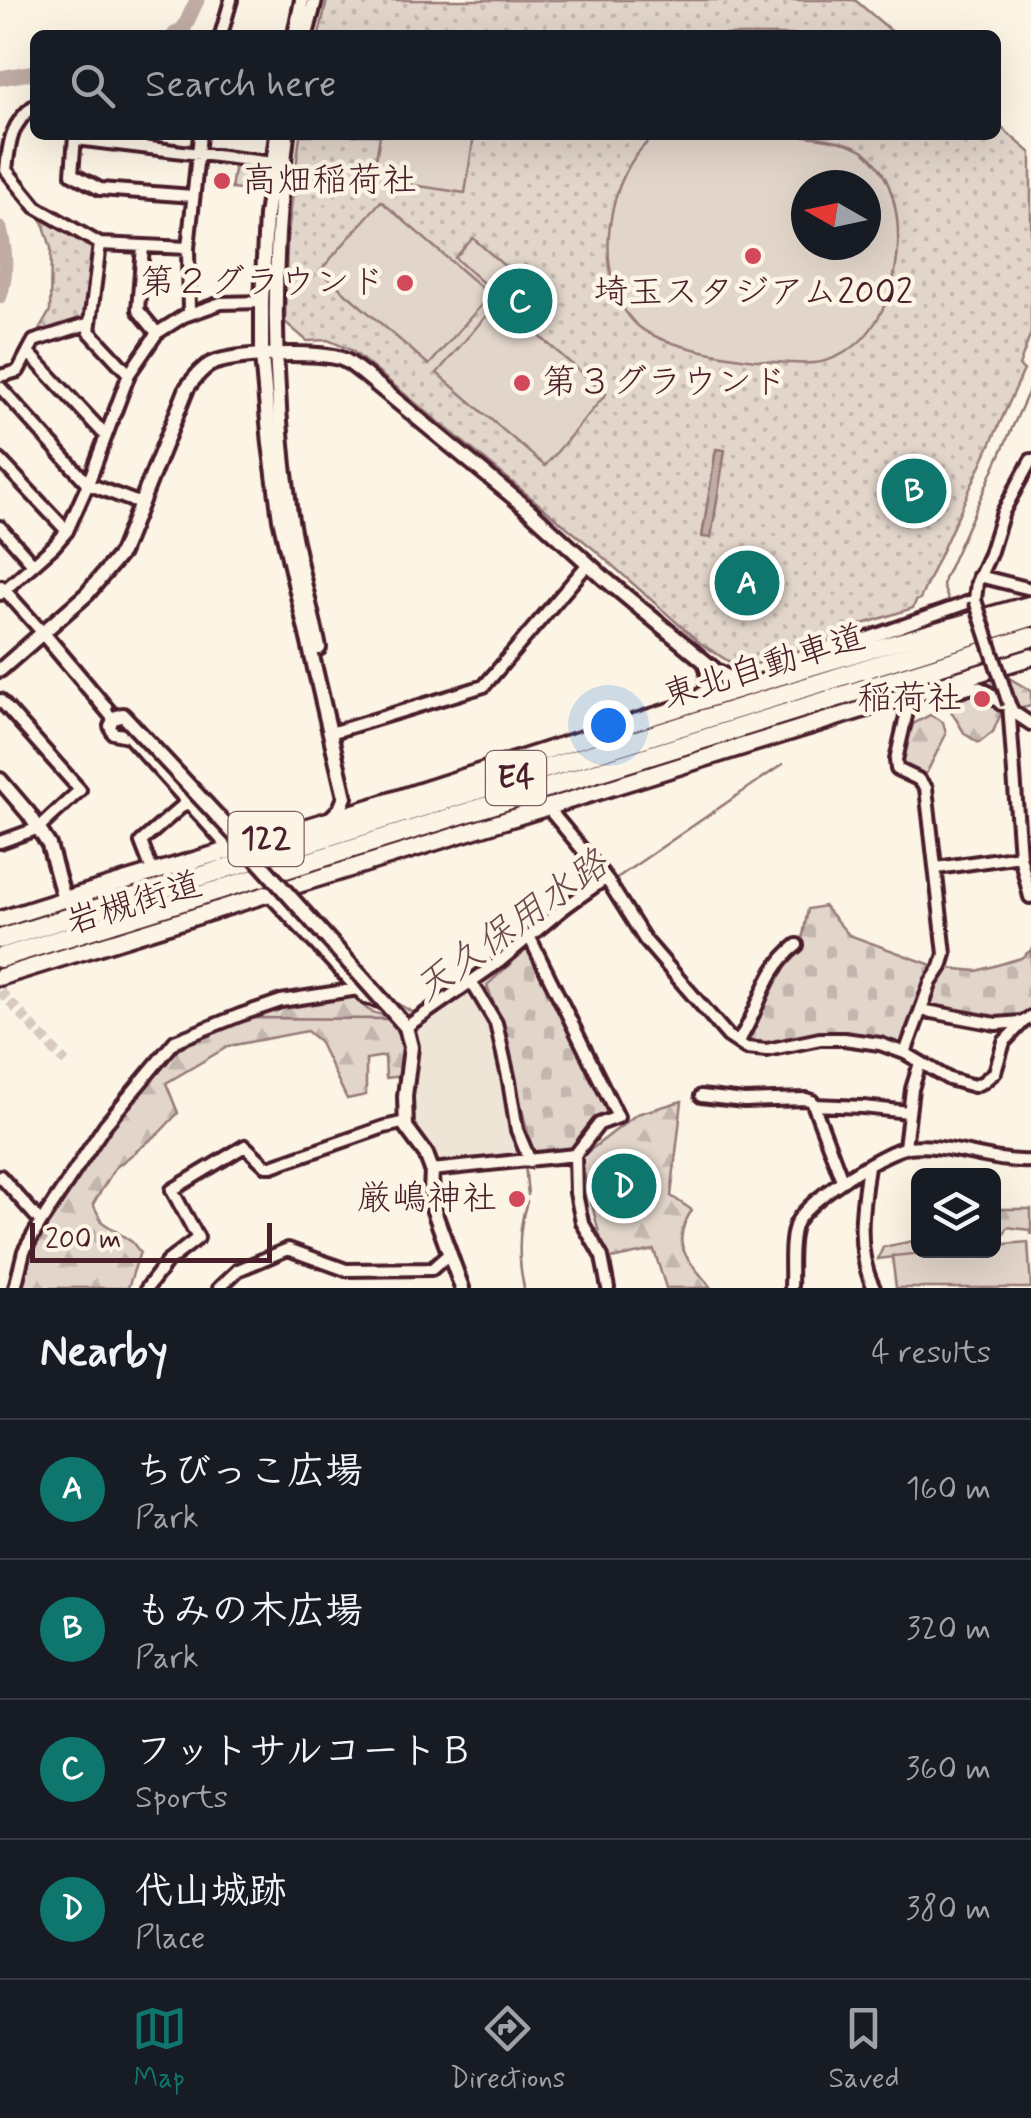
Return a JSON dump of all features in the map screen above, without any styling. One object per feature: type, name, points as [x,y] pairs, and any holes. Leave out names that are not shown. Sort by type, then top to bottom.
[{"type":"highway","name":"岩槻街道","points":[[0,920],[757,685],[868,644],[1031,604]]},
{"type":"highway","name":"東北自動車道","points":[[0,939],[1031,618]]},
{"type":"highway","name":"東北自動車道","points":[[0,958],[1031,637]]},
{"type":"highway","name":"岩槻街道","points":[[0,977],[1031,657]]},
{"type":"street","points":[[222,30],[231,0]]},
{"type":"street","points":[[296,30],[302,0]]},
{"type":"street","points":[[307,30],[315,0]]},
{"type":"street","points":[[30,109],[9,139],[6,170],[36,207],[100,244],[188,248]]},
{"type":"street","points":[[75,140],[72,174],[100,189],[193,196]]},
{"type":"street","points":[[189,314],[188,248],[199,140]]},
{"type":"street","points":[[276,140],[266,216],[262,302],[291,516],[351,796],[374,806]]},
{"type":"street","points":[[287,140],[269,356],[270,444],[280,518],[346,797],[329,820]]},
{"type":"street","points":[[144,141],[196,154],[273,162]]},
{"type":"street","points":[[100,244],[89,331],[129,374]]},
{"type":"street","points":[[143,246],[138,310],[157,332]]},
{"type":"street","points":[[114,718],[2,590],[67,531],[129,374],[157,332],[189,314],[221,303],[262,302]]},
{"type":"street","points":[[0,376],[18,371],[34,341],[90,323]]},
{"type":"street","points":[[28,352],[106,436]]},
{"type":"street","points":[[0,670],[87,594],[121,553],[186,388],[198,374],[209,364],[228,358],[320,355],[346,360],[529,510],[705,662],[728,678],[757,685]]},
{"type":"street","points":[[0,387],[88,484],[141,504]]},
{"type":"street","points":[[0,460],[67,531]]},
{"type":"street","points":[[1031,460],[1008,502],[979,576],[975,600],[1009,704],[1013,712],[1031,724]]},
{"type":"street","points":[[0,528],[33,564]]},
{"type":"street","points":[[338,731],[484,686],[588,564]]},
{"type":"street","points":[[979,576],[1031,590]]},
{"type":"street","points":[[868,644],[975,600]]},
{"type":"street","points":[[682,708],[707,690],[705,662]]},
{"type":"street","points":[[930,688],[936,695],[944,695],[984,687],[1001,704],[1009,704]]},
{"type":"street","points":[[905,1053],[945,954],[926,788],[918,779],[897,770],[911,694]]},
{"type":"street","points":[[0,700],[80,790],[39,828],[0,842]]},
{"type":"street","points":[[1009,704],[1020,856],[1030,897]]},
{"type":"street","points":[[230,849],[128,736],[113,733],[110,726],[114,718],[123,715],[406,1027],[411,1047],[406,1127],[426,1154],[432,1170],[434,1212],[462,1288]]},
{"type":"street","points":[[0,780],[48,844],[64,899]]},
{"type":"street","points":[[153,873],[141,842],[188,801]]},
{"type":"street","points":[[547,807],[606,878],[656,954],[728,1036],[746,1048],[768,1050],[820,1039],[880,1044],[957,1082],[974,1086],[994,1072],[1004,1042],[1027,1020]]},
{"type":"street","points":[[936,868],[1020,856]]},
{"type":"street","points":[[406,1027],[606,878]]},
{"type":"street","points":[[268,893],[366,998],[384,1002]]},
{"type":"street","points":[[529,936],[618,1116],[599,1124],[576,1155],[576,1193],[582,1222],[602,1257],[608,1288]]},
{"type":"street","points":[[738,1042],[774,968],[797,946]]},
{"type":"street","points":[[471,981],[496,1023],[516,1130],[530,1161]]},
{"type":"street","points":[[15,1288],[24,1251],[41,1222],[105,1125],[175,1041],[281,1001],[358,989]]},
{"type":"street","points":[[921,1010],[996,1024],[1027,1020]]},
{"type":"street","points":[[905,1147],[912,1089],[920,1063]]},
{"type":"street","points":[[701,1096],[812,1102],[842,1180]]},
{"type":"street","points":[[814,1105],[908,1112]]},
{"type":"street","points":[[148,1288],[168,1262],[198,1238],[172,1190],[245,1146],[266,1166],[272,1166],[406,1122]]},
{"type":"street","points":[[792,1288],[796,1224],[808,1208],[842,1180],[868,1166],[905,1147],[1031,1161]]},
{"type":"street","points":[[432,1170],[576,1155]]},
{"type":"street","points":[[868,1166],[862,1252],[874,1288]]},
{"type":"street","points":[[0,1176],[41,1222]]},
{"type":"street","points":[[0,1197],[10,1188]]},
{"type":"street","points":[[219,1288],[238,1270],[288,1249],[346,1270],[432,1269],[450,1253]]},
{"type":"shaded area","points":[[472,991],[492,1031],[522,1158],[436,1167],[412,1126],[409,1092],[415,1043],[411,1032]]},
{"type":"green space","points":[[327,0],[855,0],[890,30],[320,30]]},
{"type":"green space","points":[[1001,127],[1031,153],[1031,333],[1019,366],[1024,370],[920,599],[913,608],[848,629],[848,635],[750,666],[728,661],[700,643],[596,551],[351,350],[328,340],[307,341],[285,322],[287,242],[299,140],[1001,140]]},
{"type":"green space","points":[[379,140],[473,140],[465,193],[373,179]]},
{"type":"green space","name":"埼玉スタジアム2002","points":[[651,140],[832,140],[850,144],[866,153],[881,170],[791,170],[791,260],[881,260],[881,170],[894,202],[898,231],[892,284],[876,322],[859,342],[833,359],[797,363],[749,359],[672,343],[638,326],[623,307],[613,283],[609,256],[615,199],[625,173]]},
{"type":"green space","points":[[235,163],[259,166],[258,192],[231,189]]},
{"type":"green space","name":"第２グラウンド","points":[[381,201],[490,295],[429,365],[320,271]]},
{"type":"green space","points":[[40,213],[95,245],[88,317],[35,337],[50,311],[51,248]]},
{"type":"green space","points":[[473,238],[510,271],[492,291],[455,258]]},
{"type":"green space","points":[[514,281],[540,304],[526,320],[500,298]]},
{"type":"green space","name":"第３グラウンド","points":[[499,301],[606,394],[545,466],[437,373]]},
{"type":"green space","points":[[992,674],[1009,678],[1031,691],[1031,706],[1001,713],[993,732],[979,743],[965,734],[948,706],[937,705],[968,684]]},
{"type":"green space","points":[[930,715],[943,722],[946,734],[926,774],[914,772],[904,764],[905,748],[913,724]]},
{"type":"green space","points":[[824,906],[849,935],[937,967],[977,971],[1021,958],[1031,950],[1031,1014],[991,1021],[919,1006],[904,1048],[870,1037],[828,1033],[766,1048],[743,1042],[776,969],[801,946],[808,909]]},
{"type":"green space","points":[[529,947],[612,1114],[573,1151],[532,1151],[504,1034],[487,985]]},
{"type":"green space","points":[[353,994],[377,1014],[390,1017],[398,1004],[416,1014],[399,1031],[407,1058],[401,1076],[386,1078],[385,1056],[366,1059],[366,1095],[347,1099],[319,1041],[307,1031],[229,1046],[166,1083],[178,1113],[115,1168],[93,1204],[102,1222],[140,1252],[128,1288],[23,1288],[18,1256],[36,1224],[159,1054],[262,1003],[311,1002]]},
{"type":"green space","points":[[682,1101],[671,1196],[692,1210],[682,1233],[684,1252],[711,1288],[666,1288],[654,1250],[606,1260],[580,1158],[637,1114]]},
{"type":"green space","points":[[1001,1209],[1031,1209],[1031,1235],[1029,1230],[1008,1227],[1002,1238]]},
{"type":"green space","points":[[911,1241],[911,1255],[878,1259],[883,1247]]},
{"type":"green space","points":[[1028,1242],[1031,1288],[896,1288],[892,1256],[1001,1258],[1001,1244]]},
{"type":"water","points":[[716,449],[725,450],[711,538],[702,537]]},
{"type":"waterway","points":[[181,30],[197,0]]},
{"type":"waterway","points":[[0,78],[30,73]]},
{"type":"waterway","points":[[0,229],[5,263],[0,296]]},
{"type":"waterway","name":"天久保用水路","points":[[949,602],[944,579],[1031,386]]},
{"type":"waterway","name":"天久保用水路","points":[[611,882],[783,764]]},
{"type":"waterway","name":"天久保用水路","points":[[536,940],[604,887]]},
{"type":"waterway","name":"天久保用水路","points":[[476,985],[529,945]]},
{"type":"waterway","name":"天久保用水路","points":[[410,1030],[470,990]]},
{"type":"waterway","name":"天久保用水路","points":[[243,1018],[387,1019],[394,1023]]},
{"type":"waterway","name":"天久保用水路","points":[[34,1244],[109,1129],[178,1049],[217,1030]]},
{"type":"waterway","points":[[525,1164],[528,1195]]},
{"type":"waterway","points":[[524,1288],[520,1244],[527,1201]]},
{"type":"tunnel","points":[[0,991],[66,1063]]},
{"type":"place","name":"高畑稲荷社","points":[[222,181]]},
{"type":"place","name":"埼玉スタジアム2002","points":[[753,256]]},
{"type":"place","name":"第２グラウンド","points":[[405,283]]},
{"type":"place","name":"フットサルコートＢ","points":[[520,301]]},
{"type":"place","name":"第３グラウンド","points":[[522,383]]},
{"type":"place","name":"もみの木広場","points":[[914,491]]},
{"type":"place","name":"ちびっこ広場","points":[[747,583]]},
{"type":"place","name":"稲荷社","points":[[982,699]]},
{"type":"place","name":"代山城跡","points":[[624,1186]]},
{"type":"place","name":"厳嶋神社","points":[[517,1199]]}]
